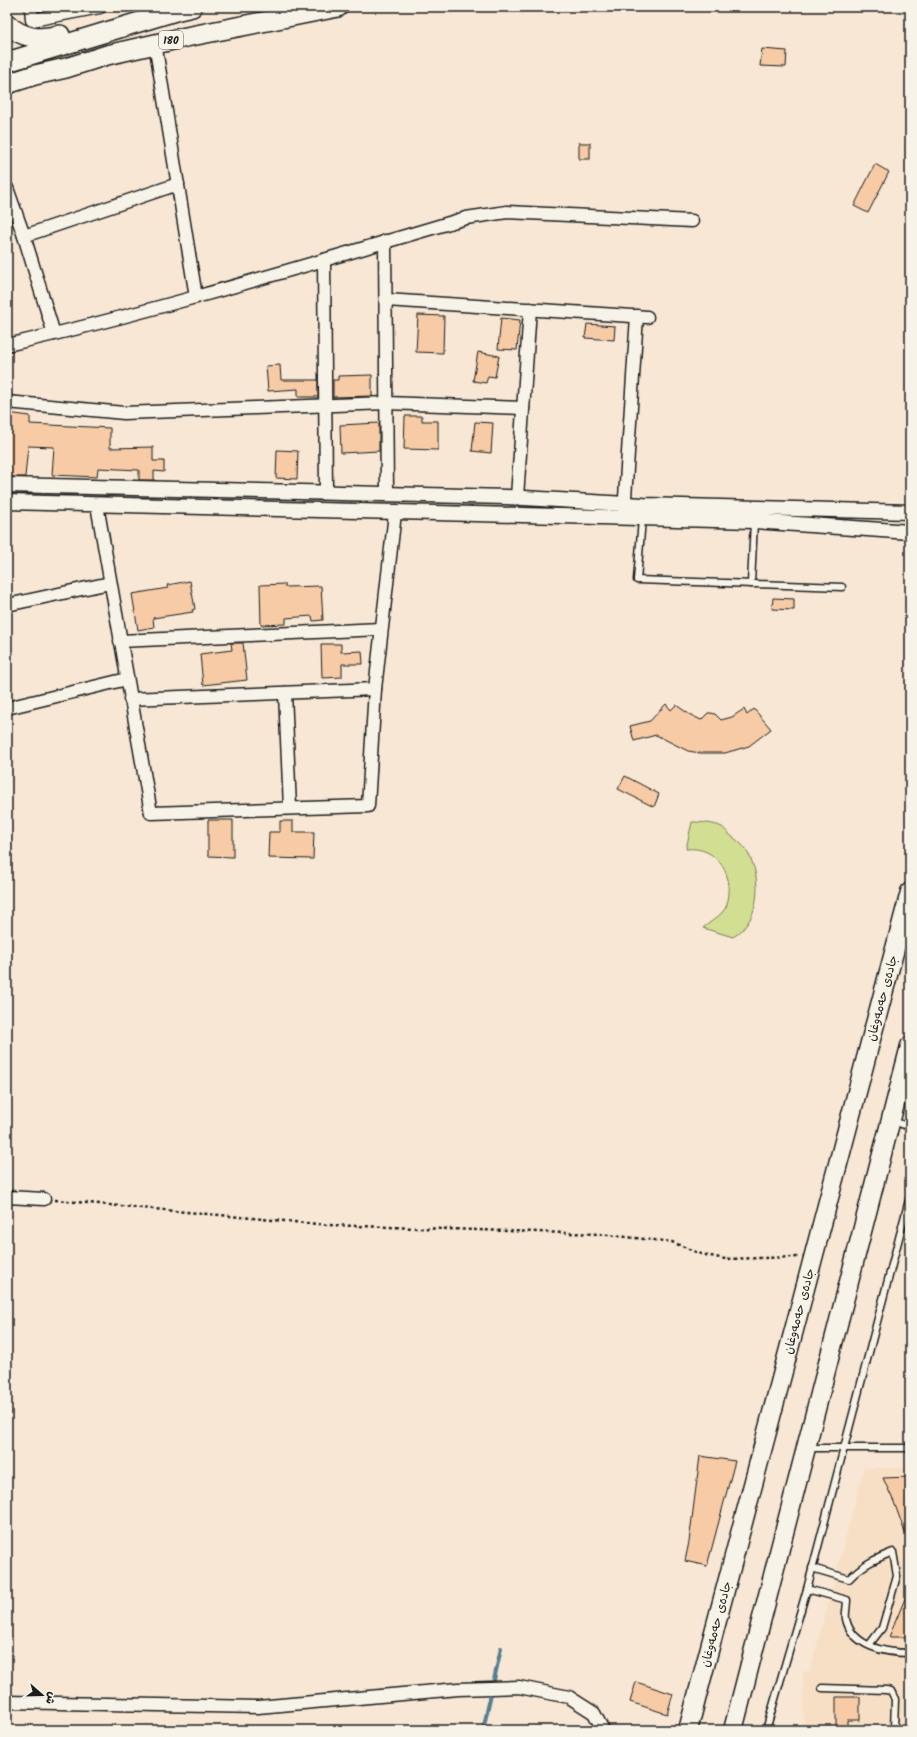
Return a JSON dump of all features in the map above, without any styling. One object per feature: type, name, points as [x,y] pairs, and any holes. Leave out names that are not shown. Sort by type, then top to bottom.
[{"type":"highway","name":"180","points":[[7,62],[192,7]]},
{"type":"highway","name":"180","points":[[7,84],[107,55],[338,7]]},
{"type":"highway","points":[[7,24],[23,36],[37,39],[50,38],[123,19],[155,17]]},
{"type":"highway","points":[[7,98],[66,68]]},
{"type":"main road","name":"جادەی حەمەوغان","points":[[688,1730],[910,892]]},
{"type":"main road","points":[[733,1730],[910,1046]]},
{"type":"street","points":[[31,7],[32,20],[100,7]]},
{"type":"street","points":[[155,44],[196,297]]},
{"type":"street","points":[[24,236],[178,184]]},
{"type":"street","points":[[7,188],[24,236],[54,334]]},
{"type":"street","points":[[7,345],[196,297],[466,218],[494,213],[515,212],[692,221]]},
{"type":"street","points":[[385,242],[387,494]]},
{"type":"street","points":[[324,260],[326,492]]},
{"type":"street","points":[[386,300],[642,316],[623,518]]},
{"type":"street","points":[[517,497],[530,309]]},
{"type":"street","points":[[7,402],[124,413],[387,404],[523,408]]},
{"type":"street","points":[[7,485],[517,497],[624,503],[910,532]]},
{"type":"street","points":[[252,490],[252,508]]},
{"type":"street","points":[[7,502],[642,519],[910,512]]},
{"type":"street","points":[[97,505],[150,813],[368,806],[375,689],[395,513]]},
{"type":"street","points":[[642,519],[643,505]]},
{"type":"street","points":[[7,605],[110,583]]},
{"type":"street","points":[[120,641],[381,629]]},
{"type":"street","points":[[7,708],[126,679]]},
{"type":"street","points":[[130,699],[375,689]]},
{"type":"street","points":[[285,693],[290,808]]},
{"type":"street","points":[[7,1197],[44,1199]]},
{"type":"street","points":[[7,1702],[258,1707],[458,1689],[519,1688],[569,1697],[594,1713],[603,1730]]},
{"type":"lane","points":[[751,584],[754,515]]},
{"type":"lane","points":[[642,519],[637,580],[842,587]]},
{"type":"lane","points":[[891,1120],[910,1128]]},
{"type":"lane","points":[[766,1730],[807,1590],[910,1196]]},
{"type":"lane","points":[[806,1448],[910,1448]]},
{"type":"lane","points":[[812,1568],[850,1579],[858,1570],[872,1560],[893,1552],[897,1576],[882,1628],[869,1645]]},
{"type":"lane","points":[[807,1590],[847,1600],[846,1619],[855,1636],[869,1645],[882,1651],[910,1653]]},
{"type":"lane","points":[[822,1688],[891,1691],[895,1699],[894,1730]]},
{"type":"path","points":[[44,1199],[328,1224],[599,1234],[672,1242],[701,1254],[725,1259],[814,1256]]},
{"type":"shaded area","points":[[864,1468],[910,1468],[910,1730],[804,1730],[803,1672],[810,1671]]},
{"type":"green space","points":[[692,822],[711,824],[723,828],[743,846],[750,856],[757,881],[755,907],[750,919],[743,929],[733,937],[703,928],[719,916],[726,907],[729,896],[729,885],[727,875],[716,858],[707,852],[697,849],[686,849]]},
{"type":"building","points":[[762,49],[787,51],[786,67],[760,66]]},
{"type":"building","points":[[579,143],[590,143],[590,159],[579,159]]},
{"type":"building","points":[[875,164],[889,172],[868,213],[854,206]]},
{"type":"building","points":[[418,315],[444,316],[443,353],[416,352]]},
{"type":"building","points":[[501,318],[520,320],[517,350],[498,349]]},
{"type":"building","points":[[587,324],[615,326],[614,340],[585,338]]},
{"type":"building","points":[[478,352],[499,356],[495,377],[488,376],[486,383],[473,381]]},
{"type":"building","points":[[280,365],[281,380],[318,380],[318,397],[298,397],[298,389],[268,391],[266,366]]},
{"type":"building","points":[[372,375],[372,396],[333,397],[333,380],[338,380],[338,376]]},
{"type":"building","points":[[7,413],[30,416],[30,424],[110,428],[110,448],[153,447],[153,461],[164,461],[164,472],[154,471],[154,480],[139,480],[139,470],[98,468],[97,477],[52,475],[54,447],[28,446],[25,477],[7,477]]},
{"type":"building","points":[[405,416],[422,416],[422,421],[438,421],[438,450],[404,449]]},
{"type":"building","points":[[475,422],[493,423],[491,453],[472,451]]},
{"type":"building","points":[[379,423],[379,451],[341,453],[340,425]]},
{"type":"building","points":[[277,450],[298,451],[297,479],[276,478]]},
{"type":"building","points":[[190,581],[195,609],[192,610],[193,612],[153,618],[154,627],[138,630],[132,594],[168,588],[167,585]]},
{"type":"building","points":[[285,584],[285,587],[321,586],[323,620],[313,621],[312,616],[286,618],[286,624],[261,625],[260,585]]},
{"type":"building","points":[[773,598],[794,599],[794,610],[772,609]]},
{"type":"building","points":[[231,643],[243,643],[247,680],[203,685],[200,654],[232,650]]},
{"type":"building","points":[[321,644],[341,644],[341,652],[362,651],[363,664],[342,664],[342,677],[322,678]]},
{"type":"building","points":[[666,704],[671,710],[676,705],[701,720],[708,713],[715,714],[721,720],[732,717],[744,709],[747,715],[754,709],[771,729],[749,746],[725,753],[700,753],[688,751],[656,735],[634,741],[630,726],[650,721]]},
{"type":"building","points":[[625,776],[659,794],[654,807],[618,789]]},
{"type":"building","points":[[208,820],[233,820],[233,857],[208,856]]},
{"type":"building","points":[[280,821],[293,821],[293,832],[314,832],[313,859],[268,858],[269,832],[280,832]]},
{"type":"building","points":[[700,1456],[735,1461],[707,1566],[685,1561],[689,1542]]},
{"type":"building","points":[[910,1477],[910,1541],[908,1541],[894,1502],[883,1478]]},
{"type":"building","points":[[909,1589],[910,1637],[889,1637]]},
{"type":"building","points":[[636,1682],[673,1694],[667,1714],[630,1702]]},
{"type":"building","points":[[836,1697],[860,1697],[860,1720],[847,1720],[847,1727],[836,1727]]},
{"type":"waterway","points":[[483,1730],[501,1648]]}]
